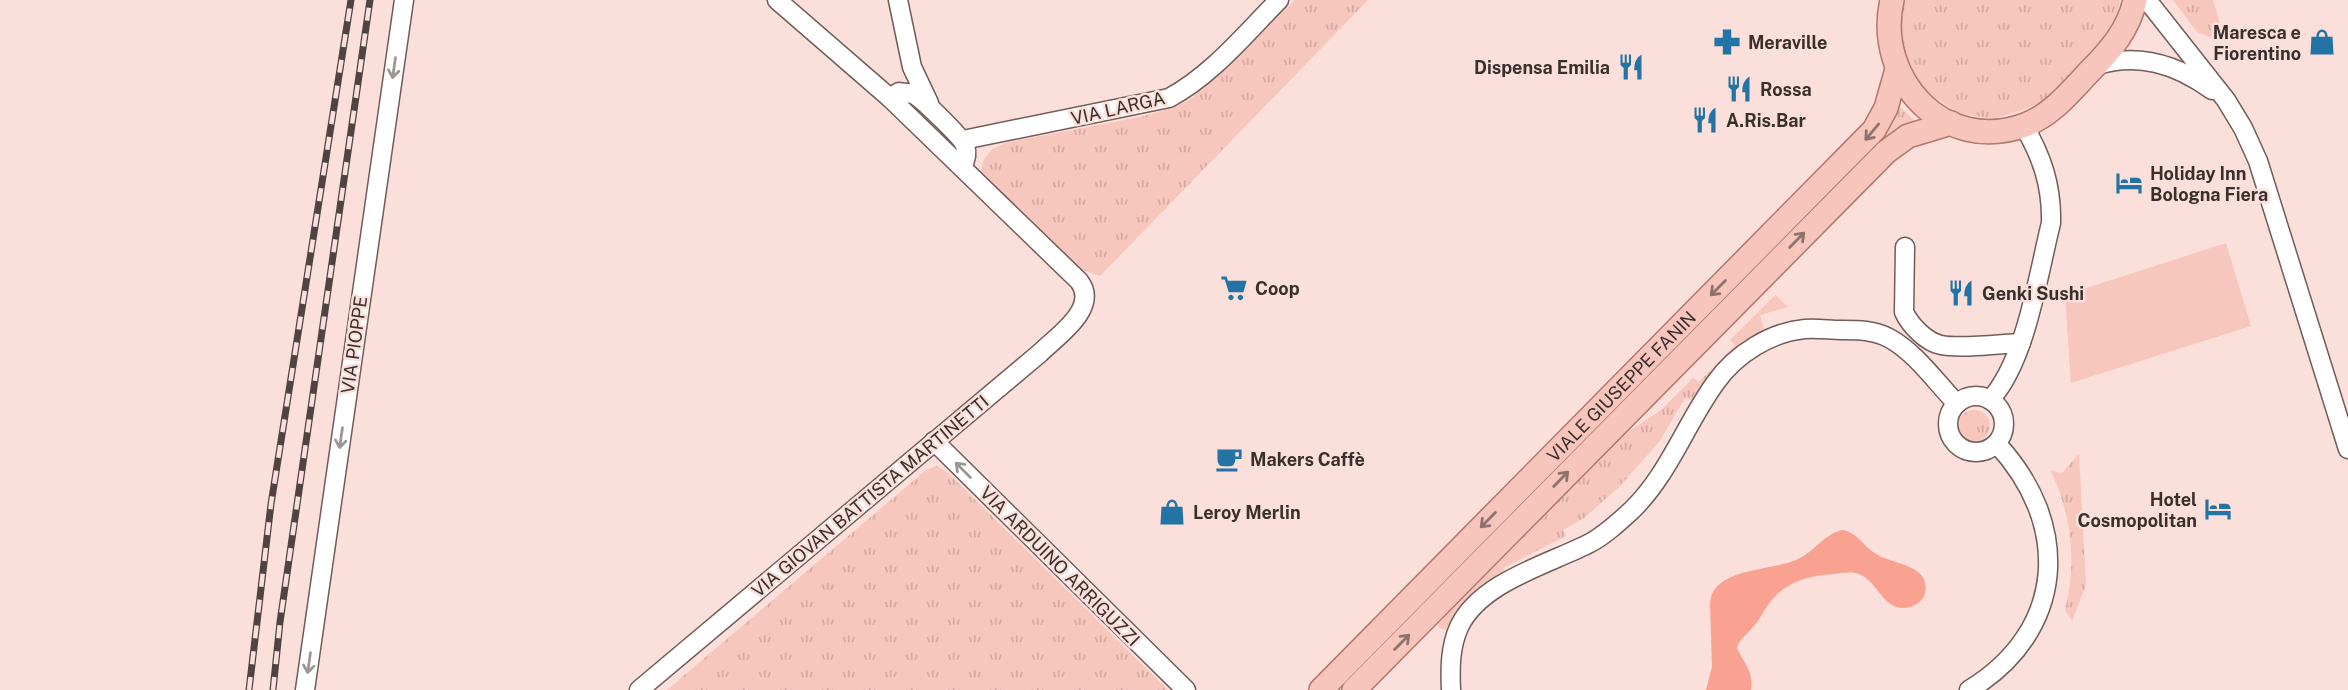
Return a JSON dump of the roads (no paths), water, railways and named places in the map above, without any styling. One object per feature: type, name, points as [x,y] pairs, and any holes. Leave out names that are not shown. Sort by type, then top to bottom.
[{"type":"main road","points":[[1892,0],[1889,11],[1890,45],[1897,69],[1917,100],[1951,123],[1972,131],[1990,132],[2024,125],[2055,108],[2119,39],[2135,0]]},
{"type":"main road","name":"VIALE GIUSEPPE FANIN","points":[[1321,690],[1868,137],[1883,116],[1897,69]]},
{"type":"main road","name":"VIALE GIUSEPPE FANIN","points":[[1353,690],[1886,152],[1908,136],[1951,123]]},
{"type":"street","name":"VIA PIOPPE","points":[[305,690],[404,0]]},
{"type":"street","points":[[777,0],[890,98],[962,167],[967,149],[963,140],[934,112],[914,95],[899,92],[890,98]]},
{"type":"street","points":[[898,0],[912,67],[934,112]]},
{"type":"street","name":"VIA LARGA","points":[[963,140],[1169,98],[1188,88],[1207,72],[1279,0]]},
{"type":"street","points":[[2147,0],[2226,100],[2258,161],[2348,449]]},
{"type":"street","points":[[2095,66],[2124,59],[2165,64],[2226,100]]},
{"type":"street","points":[[1990,400],[2008,377],[2021,343],[2051,223],[2052,199],[2047,175],[2036,146],[2024,125]]},
{"type":"street","name":"VIA GIOVAN BATTISTA MARTINETTI","points":[[639,690],[1040,353],[1072,322],[1084,305],[1085,291],[1079,281],[962,167]]},
{"type":"street","points":[[1905,247],[1904,312],[1908,320],[1930,340],[1943,345],[2021,343]]},
{"type":"street","points":[[1451,690],[1455,641],[1460,625],[1473,607],[1491,591],[1511,579],[1595,540],[1633,509],[1656,482],[1704,398],[1722,374],[1745,353],[1764,341],[1805,329],[1874,332],[1886,336],[1906,351],[1957,404]]},
{"type":"street","points":[[1973,396],[1990,400],[1997,405],[2005,420],[2002,437],[1997,444],[1982,453],[1965,451],[1958,446],[1949,430],[1948,421],[1957,404],[1973,396]]},
{"type":"street","name":"VIA ARDUINO ARRIGUZZI","points":[[934,441],[1186,690]]},
{"type":"street","points":[[1969,690],[2005,664],[2019,647],[2040,606],[2049,563],[2048,544],[2038,504],[2022,475],[1997,444]]},
{"type":"railway","points":[[249,690],[271,504],[351,0]]},
{"type":"railway","points":[[273,690],[280,622],[370,0]]},
{"type":"place","name":"Meraville","points":[[1727,42]]},
{"type":"place","name":"Maresca e Fiorentino","points":[[2322,42]]},
{"type":"place","name":"Dispensa Emilia","points":[[1631,67]]},
{"type":"place","name":"Rossa","points":[[1739,89]]},
{"type":"place","name":"A.Ris.Bar","points":[[1705,120]]},
{"type":"place","name":"Holiday Inn Bologna Fiera","points":[[2129,183]]},
{"type":"place","name":"Coop","points":[[1234,288]]},
{"type":"place","name":"Genki Sushi","points":[[1961,293]]},
{"type":"place","name":"Makers Caffè","points":[[1229,459]]},
{"type":"place","name":"Hotel Cosmopolitan","points":[[2218,509]]},
{"type":"place","name":"Leroy Merlin","points":[[1172,512]]}]
